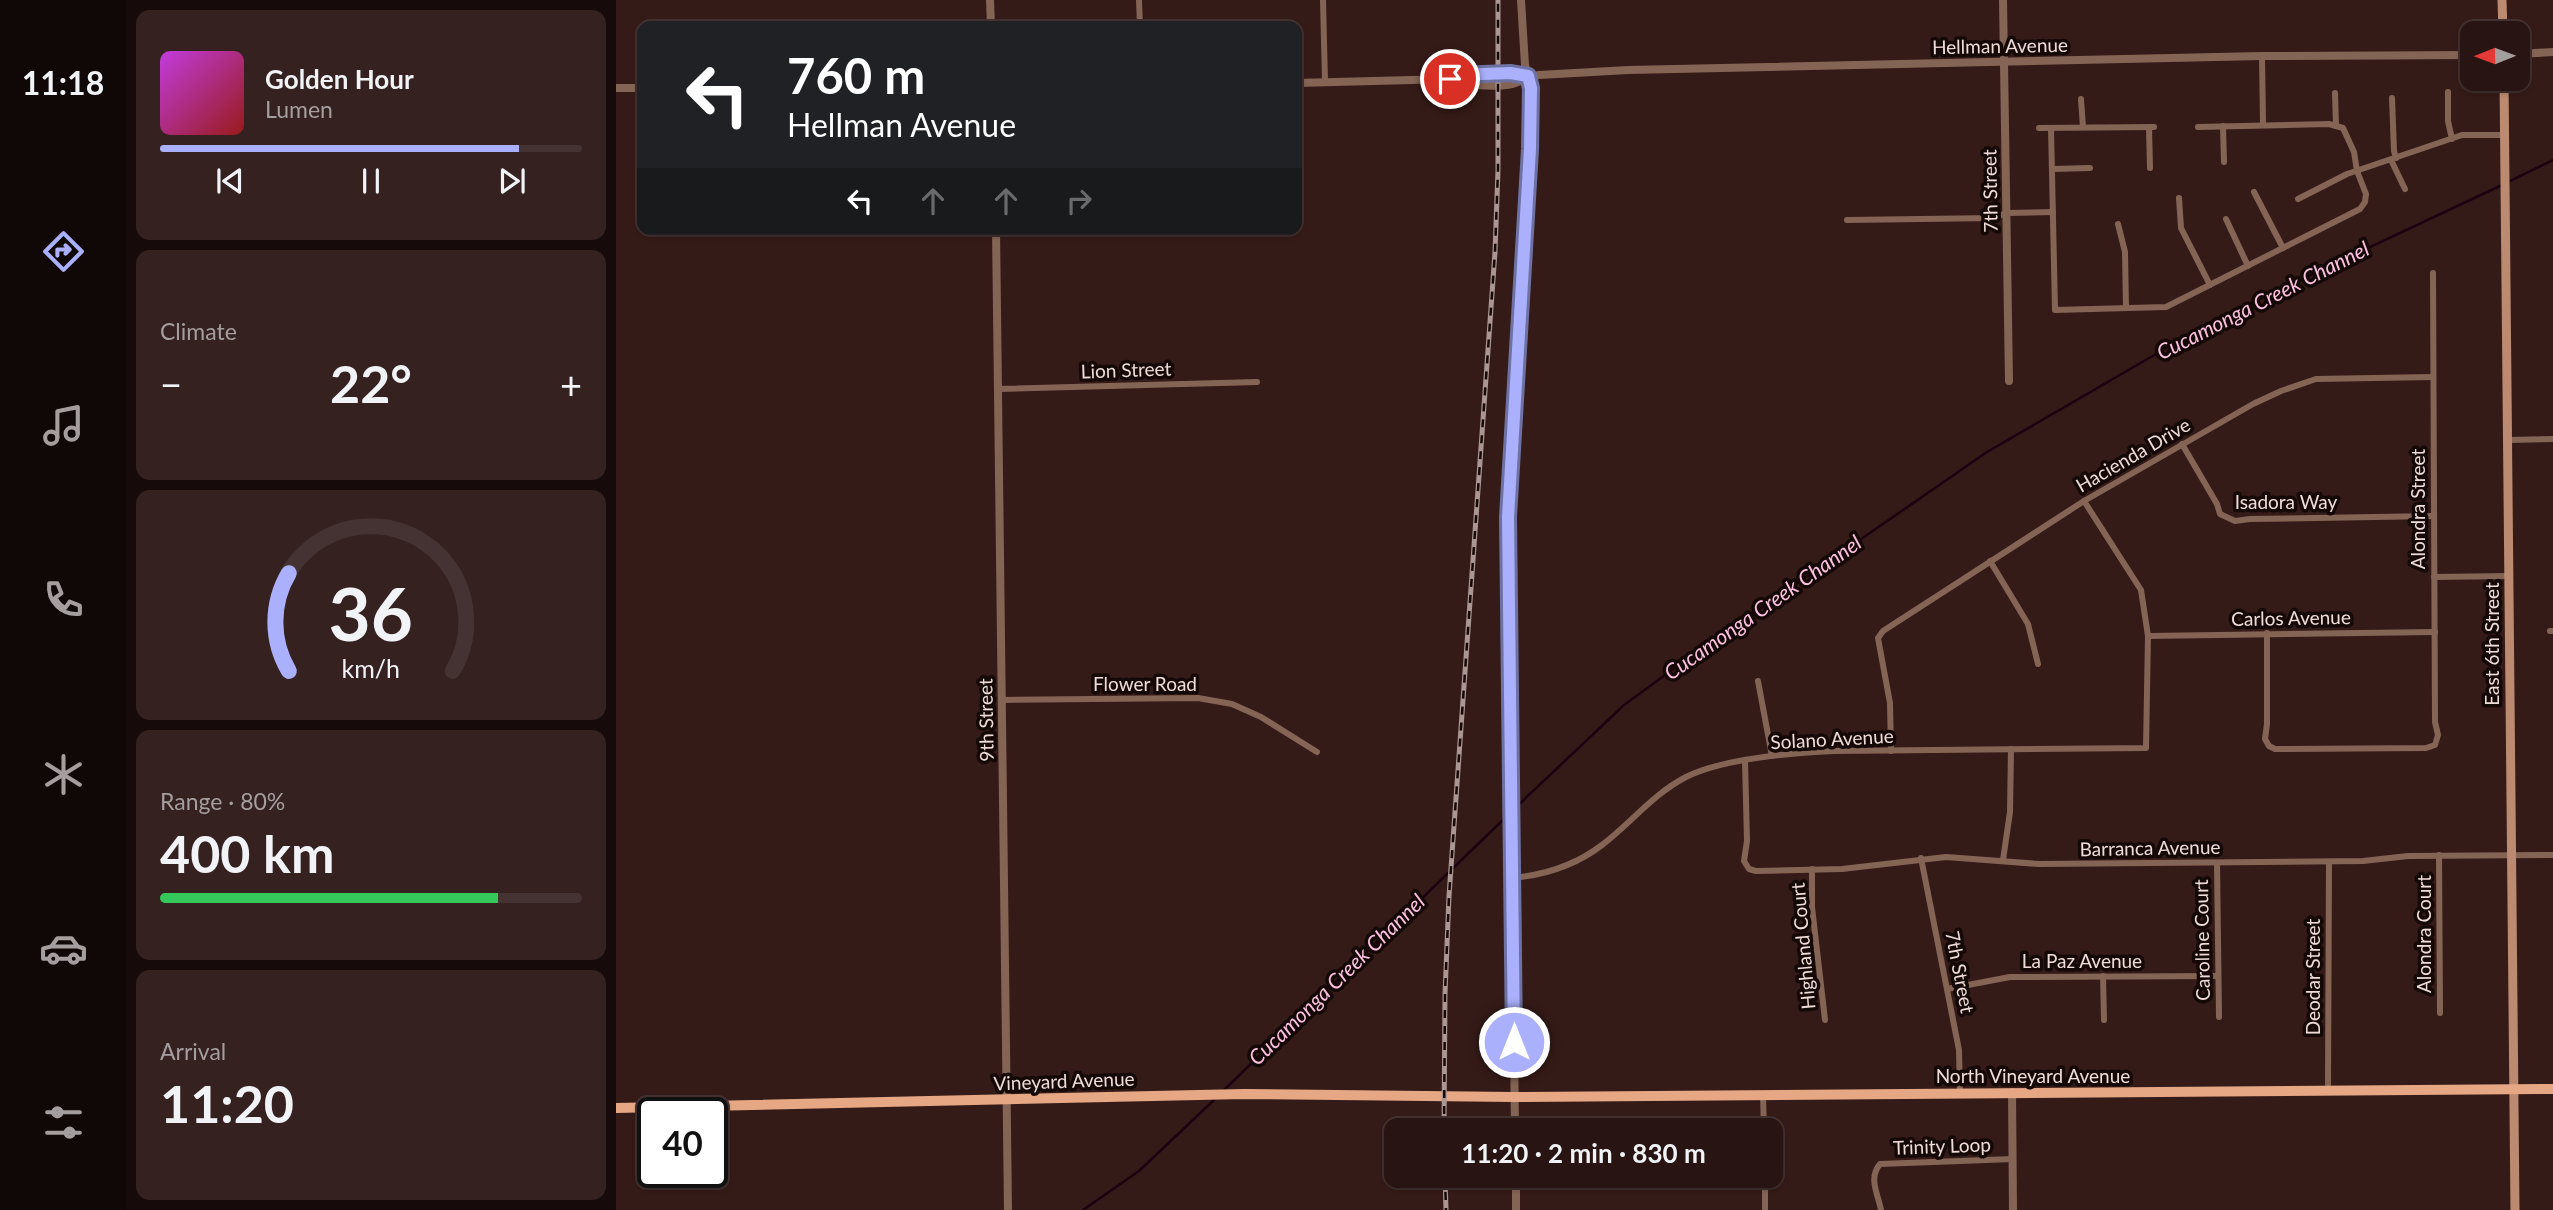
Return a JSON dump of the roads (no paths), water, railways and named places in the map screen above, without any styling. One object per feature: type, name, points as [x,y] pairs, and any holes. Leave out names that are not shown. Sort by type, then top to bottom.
[{"type":"main road","points":[[2502,0],[2503,21]]},
{"type":"main road","name":"East 6th Street","points":[[2504,91],[2515,1210]]},
{"type":"main road","name":"North Vineyard Avenue","points":[[1514,1097],[2012,1092],[2328,1093],[2553,1089]]},
{"type":"main road","name":"Vineyard Avenue","points":[[616,1108],[1244,1094],[1514,1097]]},
{"type":"street","points":[[990,0],[991,21]]},
{"type":"street","points":[[1139,0],[1140,21]]},
{"type":"street","points":[[1323,0],[1325,82]]},
{"type":"street","points":[[1515,1118],[1508,517],[1530,149],[1531,88],[1525,65],[1521,0]]},
{"type":"street","name":"7th Street","points":[[2003,0],[2009,381]]},
{"type":"street","points":[[2530,53],[2553,52]]},
{"type":"street","name":"Hellman Avenue","points":[[1302,83],[1450,79],[1457,85],[1511,84],[1528,76],[1628,70],[2262,56],[2460,55]]},
{"type":"street","points":[[2262,56],[2263,124]]},
{"type":"street","points":[[616,88],[637,88]]},
{"type":"street","points":[[2448,92],[2448,121],[2452,139]]},
{"type":"street","points":[[2335,93],[2336,126]]},
{"type":"street","points":[[2392,98],[2394,159],[2405,189]]},
{"type":"street","points":[[2081,99],[2083,127]]},
{"type":"street","points":[[2051,128],[2055,310],[2165,307],[2360,209],[2365,202],[2366,194],[2343,128],[2329,124],[2198,127]]},
{"type":"street","points":[[2223,126],[2224,163]]},
{"type":"street","points":[[2039,128],[2152,127],[2150,168]]},
{"type":"street","points":[[2298,199],[2357,171],[2462,135],[2504,135]]},
{"type":"street","points":[[2052,169],[2090,168]]},
{"type":"street","points":[[2254,192],[2283,248]]},
{"type":"street","points":[[2179,198],[2181,228],[2210,285]]},
{"type":"street","points":[[1847,220],[1994,218],[2006,213],[2053,212]]},
{"type":"street","points":[[2226,219],[2248,266]]},
{"type":"street","points":[[2118,225],[2125,252],[2126,308]]},
{"type":"street","name":"9th Street","points":[[996,235],[1008,1210]]},
{"type":"street","name":"Alondra Street","points":[[2267,633],[2265,739],[2269,746],[2275,749],[2426,748],[2435,745],[2438,735],[2435,722],[2433,273]]},
{"type":"street","name":"Hacienda Drive","points":[[1891,751],[1890,704],[1878,638],[1883,631],[2084,502],[2182,444],[2281,391],[2316,379],[2433,377]]},
{"type":"street","name":"Lion Street","points":[[997,389],[1256,383]]},
{"type":"street","points":[[2508,440],[2553,439]]},
{"type":"street","name":"Isadora Way","points":[[2182,444],[2217,504],[2220,514],[2235,521],[2434,516]]},
{"type":"street","points":[[2084,502],[2141,590],[2148,636]]},
{"type":"street","points":[[1990,561],[2028,624],[2038,664]]},
{"type":"street","points":[[2434,577],[2510,576]]},
{"type":"street","name":"Carlos Avenue","points":[[2148,636],[2435,632]]},
{"type":"street","name":"Solano Avenue","points":[[1512,878],[1553,872],[1583,858],[1670,786],[1689,776],[1745,761],[1834,751],[2146,748],[2148,636]]},
{"type":"street","points":[[1758,681],[1772,756]]},
{"type":"street","name":"Flower Road","points":[[1002,700],[1198,698],[1232,704],[1261,717],[1317,752]]},
{"type":"street","points":[[2003,860],[2010,811],[2011,749]]},
{"type":"street","name":"Barranca Avenue","points":[[1745,761],[1747,841],[1744,861],[1749,869],[1756,871],[1842,869],[1921,859],[2003,860],[2039,864],[2217,863],[2329,862],[2439,855],[2553,855]]},
{"type":"street","name":"Alondra Court","points":[[2439,855],[2440,1013]]},
{"type":"street","name":"7th Street","points":[[1921,859],[1959,1050],[1960,1093]]},
{"type":"street","name":"Deodar Street","points":[[2328,1093],[2329,862]]},
{"type":"street","name":"Caroline Court","points":[[2217,863],[2219,1017]]},
{"type":"street","name":"Highland Court","points":[[1812,869],[1812,907],[1825,1020]]},
{"type":"street","name":"La Paz Avenue","points":[[1947,989],[2010,977],[2218,975]]},
{"type":"street","points":[[2103,976],[2104,1020]]},
{"type":"street","points":[[2012,1092],[2013,1210]]},
{"type":"street","points":[[1763,1095],[1763,1118]]},
{"type":"street","name":"Trinity Loop","points":[[1881,1210],[1873,1181],[1875,1170],[1880,1164],[2013,1159]]},
{"type":"street","points":[[1516,1188],[1516,1210]]},
{"type":"street","points":[[1765,1188],[1765,1210]]},
{"type":"waterway","name":"Cucamonga Creek Channel","points":[[2508,182],[2553,160]]},
{"type":"waterway","name":"Cucamonga Creek Channel","points":[[1513,810],[1624,705],[1987,452],[2213,321],[2502,185]]},
{"type":"waterway","name":"Cucamonga Creek Channel","points":[[1224,1090],[1508,815]]},
{"type":"waterway","name":"Cucamonga Creek Channel","points":[[1083,1210],[1139,1171],[1214,1100]]},
{"type":"railway","points":[[1444,1118],[1449,896],[1495,252],[1498,0]]},
{"type":"railway","points":[[1445,1188],[1446,1210]]}]
